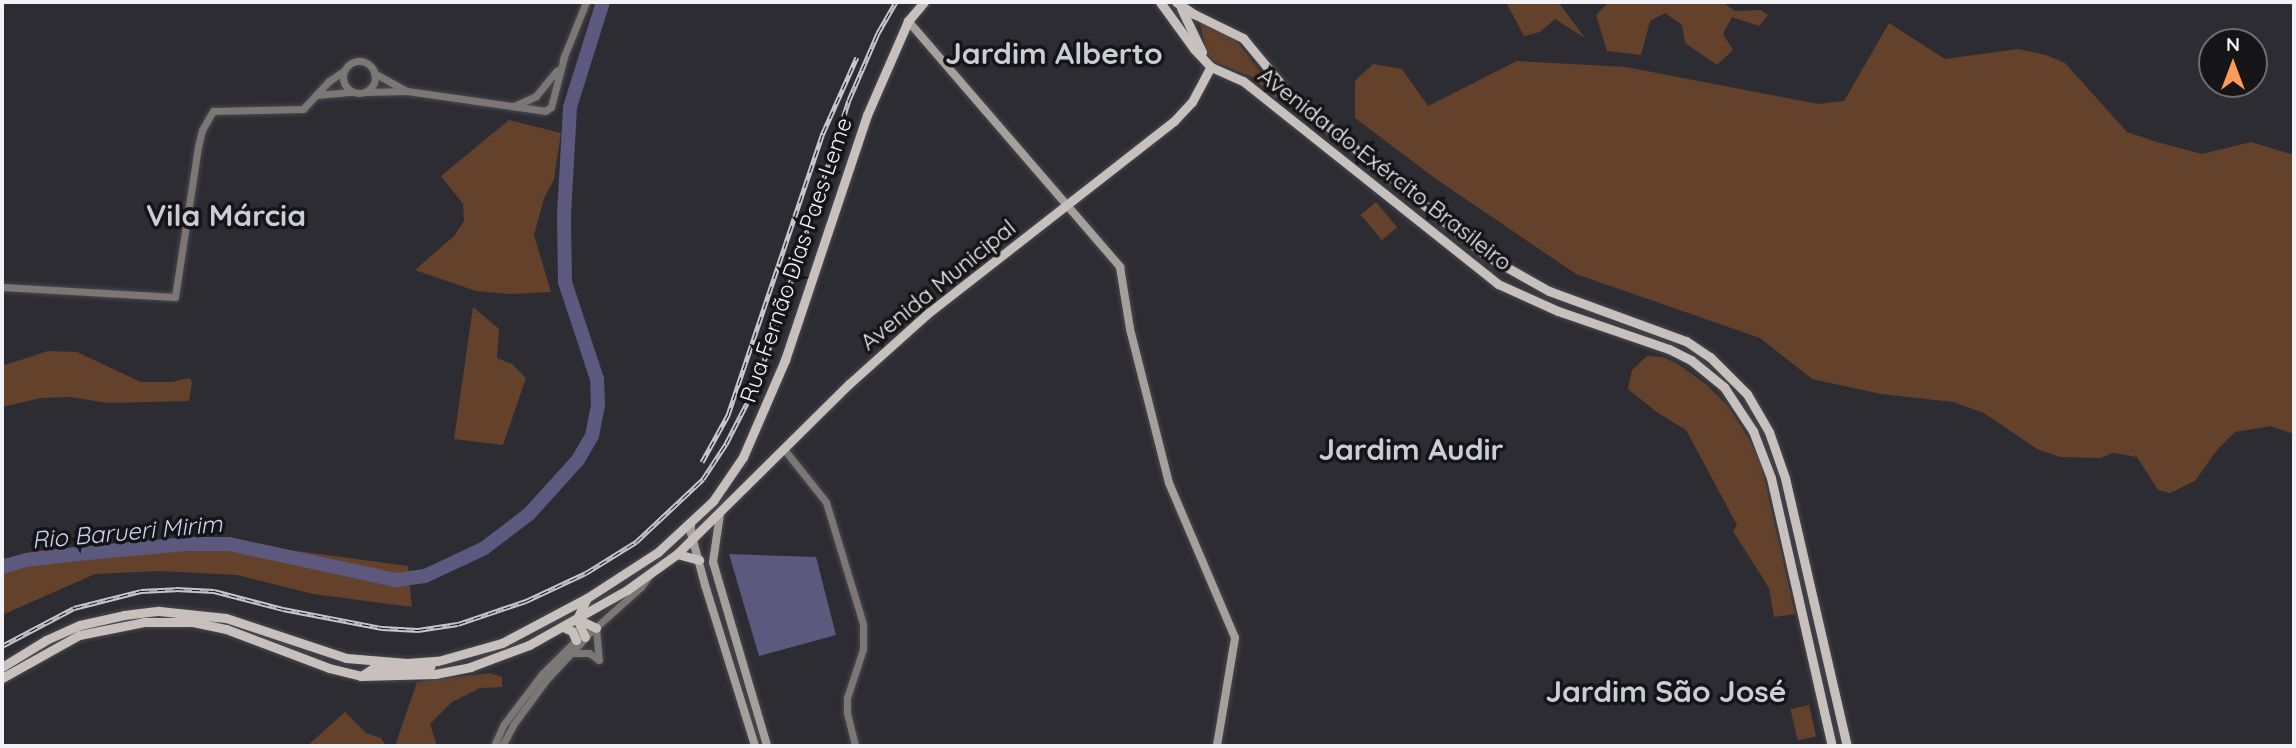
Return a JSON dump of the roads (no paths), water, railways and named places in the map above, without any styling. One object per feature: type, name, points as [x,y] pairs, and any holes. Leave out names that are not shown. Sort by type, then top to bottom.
[{"type":"main road","name":"Rua Fernão Dias Paes Leme","points":[[438,661],[502,643],[587,598],[658,552],[713,501],[743,457],[768,403],[867,115],[908,21],[924,2]]},
{"type":"main road","name":"Avenida do Exército Brasileiro","points":[[1160,2],[1194,49],[1211,67],[1252,88],[1498,284],[1558,311],[1669,349],[1691,360],[1724,387],[1758,443],[1771,478],[1832,746]]},
{"type":"main road","points":[[1178,4],[1211,67]]},
{"type":"main road","name":"Avenida do Exército Brasileiro","points":[[1178,4],[1242,37],[1302,105],[1485,255],[1549,291],[1686,341],[1710,357],[1747,394],[1778,453],[1847,746]]},
{"type":"main road","points":[[908,21],[1120,267],[1130,329],[1169,483],[1231,622],[1235,638],[1217,746]]},
{"type":"main road","name":"Avenida Municipal","points":[[361,676],[435,674],[470,667],[507,655],[563,627],[650,574],[693,540],[783,448],[928,314],[1174,121],[1192,102],[1211,67]]},
{"type":"main road","points":[[1669,349],[1686,341]]},
{"type":"main road","points":[[713,501],[732,499]]},
{"type":"main road","points":[[720,514],[713,562],[766,746]]},
{"type":"main road","points":[[691,523],[693,540],[755,746]]},
{"type":"main road","points":[[677,554],[699,560]]},
{"type":"main road","points":[[581,639],[577,619],[587,598]]},
{"type":"main road","points":[[2,667],[46,640],[80,625],[124,615],[159,611],[226,618],[346,658],[407,663],[438,661]]},
{"type":"main road","points":[[577,619],[596,628]]},
{"type":"main road","points":[[2,678],[79,635],[144,622],[175,622],[226,629],[329,668],[361,676],[372,669],[426,668],[438,661]]},
{"type":"main road","points":[[563,627],[581,639]]},
{"type":"main road","points":[[502,643],[507,655]]},
{"type":"street","points":[[316,96],[407,91],[534,112],[551,107],[564,57],[586,2]]},
{"type":"street","points":[[509,108],[536,96],[564,57]]},
{"type":"street","points":[[5,286],[175,297],[198,147],[202,130],[213,111],[303,108],[329,81],[354,61],[366,64],[374,73],[407,91]]},
{"type":"street","points":[[344,71],[343,80],[352,92]]},
{"type":"street","points":[[365,92],[374,82],[374,73]]},
{"type":"street","points":[[783,448],[826,502],[863,624],[863,649],[847,698],[847,713],[855,746]]},
{"type":"street","points":[[494,746],[518,705],[542,674],[641,587],[650,574]]},
{"type":"street","points":[[573,653],[589,653],[599,660],[596,628]]},
{"type":"street","points":[[502,746],[513,724],[546,680],[573,653],[581,639]]},
{"type":"waterway","name":"Rio Barueri Mirim","points":[[2,567],[26,560],[77,554],[187,544],[229,544],[396,580],[425,576],[483,549],[529,514],[578,460],[592,436],[598,406],[597,379],[565,282],[564,215],[570,107],[603,2]]},
{"type":"railway","points":[[2,646],[74,608],[141,591],[176,589],[214,591],[283,609],[382,628],[418,630],[458,624],[526,601],[586,573],[636,542],[703,479],[726,444],[747,403],[770,346],[849,100],[878,33],[896,2]]},
{"type":"railway","points":[[702,462],[728,415],[823,133],[857,57]]},
{"type":"district","name":"Jardim Alberto","points":[[1054,53]]},
{"type":"district","name":"Vila Márcia","points":[[226,215]]},
{"type":"district","name":"Jardim Audir","points":[[1411,449]]},
{"type":"district","name":"Jardim São José","points":[[1666,691]]}]
